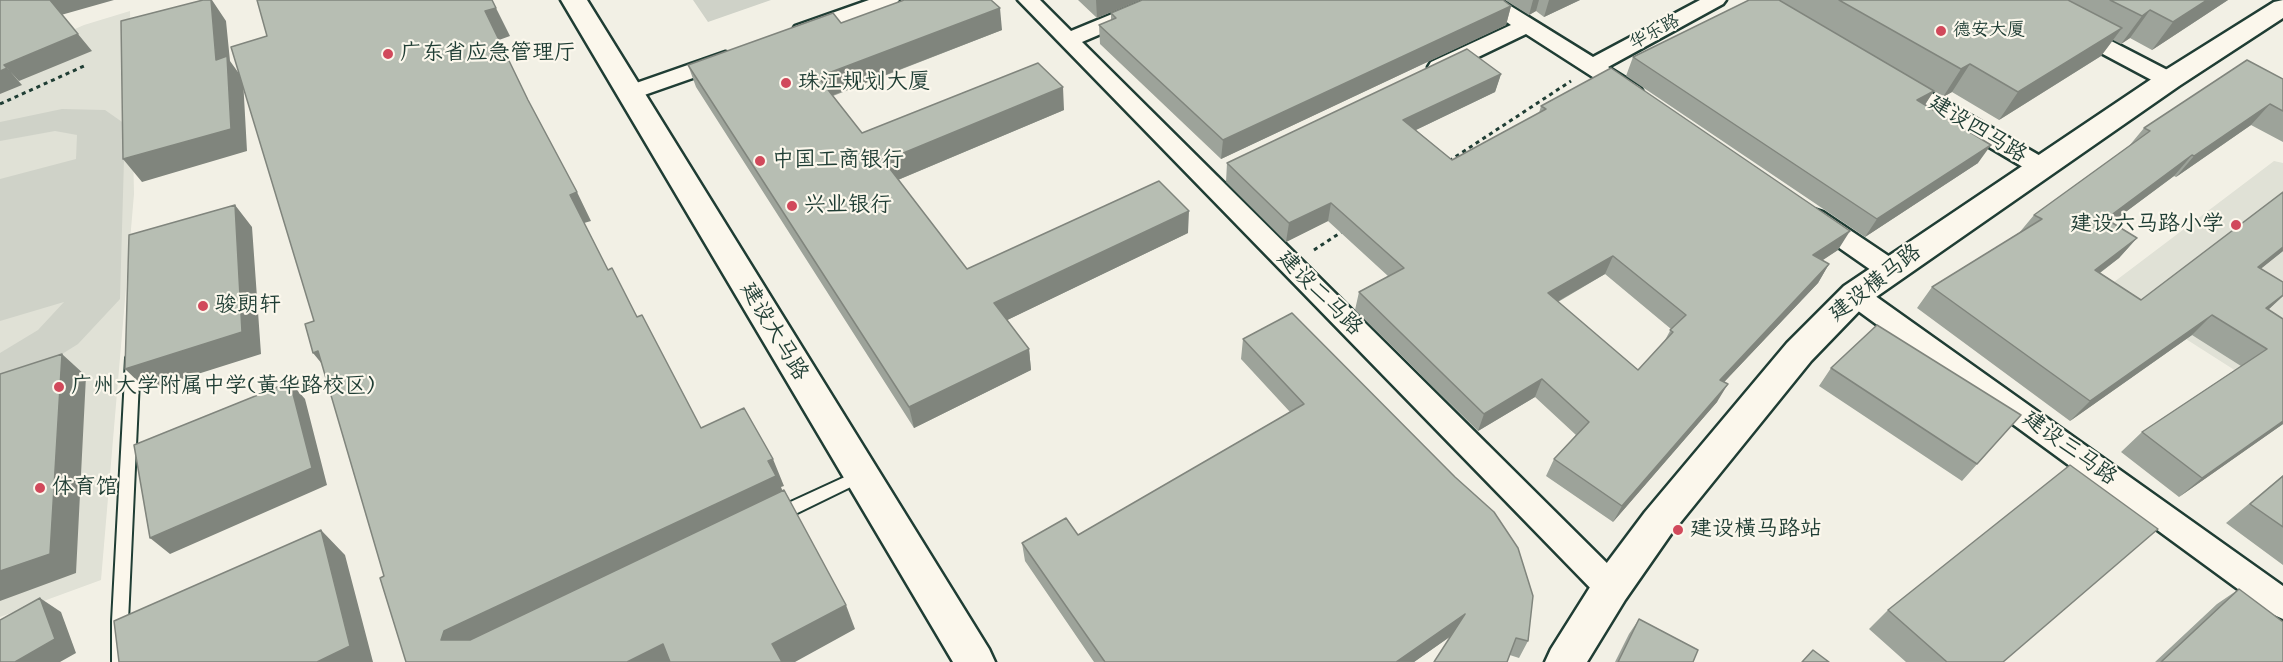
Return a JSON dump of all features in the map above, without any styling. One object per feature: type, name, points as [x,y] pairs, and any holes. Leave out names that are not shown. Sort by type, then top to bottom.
[{"type":"street","name":"建设大马路","points":[[574,0],[860,476],[975,662]]},
{"type":"street","points":[[788,37],[889,0]]},
{"type":"street","name":"建设二马路","points":[[1028,0],[1067,40],[1216,174],[1291,266],[1611,588]]},
{"type":"street","points":[[1067,40],[1164,0]]},
{"type":"street","points":[[1487,0],[1651,105]]},
{"type":"street","name":"华乐路","points":[[1593,66],[1716,0]]},
{"type":"street","points":[[2016,0],[2169,80]]},
{"type":"street","name":"建设横马路","points":[[1565,662],[1611,588],[1658,523],[1792,361],[1855,295],[2169,80],[2283,7]]},
{"type":"street","points":[[1419,77],[1526,26]]},
{"type":"street","points":[[630,93],[742,53]]},
{"type":"street","name":"建设四马路","points":[[1879,72],[2041,167]]},
{"type":"street","points":[[1794,204],[1890,270]]},
{"type":"street","name":"建设三马路","points":[[1855,295],[2283,604]]},
{"type":"lane","points":[[120,662],[134,340]]},
{"type":"lane","points":[[764,522],[860,476]]},
{"type":"path","points":[[0,104],[84,66]]},
{"type":"path","points":[[1447,163],[1593,66]]},
{"type":"path","points":[[1291,266],[1350,227]]},
{"type":"shaded area","points":[[693,0],[771,0],[708,22]]},
{"type":"shaded area","name":"广州大学附属中学(黄华路校区)","points":[[130,11],[134,194],[101,580],[0,617],[0,62],[84,25]]},
{"type":"shaded area","points":[[62,109],[105,110],[125,124],[120,299],[78,344],[16,383],[0,388],[0,353],[38,330],[64,302],[0,321],[0,179],[76,159],[77,135],[55,131],[0,141],[0,122]]},
{"type":"shaded area","name":"建设六马路小学","points":[[2274,161],[2283,163],[2283,401],[2106,288]]},
{"type":"building","points":[[0,0],[50,0],[78,34],[4,65],[7,68],[0,71]]},
{"type":"building","points":[[203,0],[211,0],[216,60],[227,56],[231,129],[123,159],[121,21]]},
{"type":"building","points":[[257,0],[492,0],[496,8],[485,11],[528,100],[577,192],[570,195],[608,270],[612,268],[637,317],[642,315],[701,428],[744,408],[773,459],[768,461],[776,476],[444,631],[441,640],[470,640],[784,490],[846,605],[772,644],[782,662],[670,662],[663,644],[627,662],[406,662],[380,578],[384,576],[318,351],[313,353],[305,324],[314,321],[231,47],[267,36]]},
{"type":"building","points":[[904,0],[991,0],[1000,8],[818,77],[862,133],[1038,63],[1063,87],[884,161],[967,269],[1159,181],[1189,211],[994,303],[1029,349],[909,407],[688,65],[833,13],[841,23]]},
{"type":"building","points":[[1142,0],[1503,0],[1511,6],[1223,140],[1099,25],[1116,18],[1111,13]]},
{"type":"building","points":[[1749,0],[1779,0],[1934,91],[1917,100],[1991,145],[1877,219],[1633,57]]},
{"type":"building","points":[[1839,0],[2068,0],[2122,28],[2018,92],[1970,64],[1961,69]]},
{"type":"building","points":[[2110,0],[2207,0],[2173,22],[2150,10],[2142,16]]},
{"type":"building","points":[[1467,49],[1501,74],[1403,120],[1452,160],[1546,109],[1541,106],[1611,68],[1850,231],[1813,255],[1829,264],[1720,380],[1728,384],[1622,506],[1554,459],[1589,422],[1542,379],[1484,414],[1359,292],[1404,268],[1331,203],[1289,223],[1227,163]],"holes":[[[1613,256],[1686,315],[1670,330],[1673,332],[1638,370],[1548,293]]]},
{"type":"building","points":[[2247,60],[2283,79],[2283,111],[2270,104],[2194,156],[2192,155],[2106,219],[2137,238],[2095,270],[2141,300],[2283,192],[2283,247],[2258,267],[2283,282],[2283,295],[2266,308],[2283,319],[2283,421],[2202,478],[2142,432],[2267,349],[2212,315],[2090,401],[1932,287],[2042,219],[2034,215],[2150,131],[2144,128]]},
{"type":"building","name":"骏朗轩","points":[[235,205],[242,332],[125,369],[129,235]]},
{"type":"building","points":[[1292,313],[1455,477],[1494,512],[1518,548],[1533,596],[1528,641],[1516,638],[1507,662],[1434,662],[1465,614],[1396,662],[1105,662],[1022,543],[1066,518],[1078,535],[1304,404],[1243,339]]},
{"type":"building","points":[[1877,325],[2021,415],[1977,464],[1831,368]]},
{"type":"building","points":[[62,354],[50,554],[0,571],[0,374]]},
{"type":"building","points":[[290,382],[312,468],[150,538],[134,445]]},
{"type":"building","points":[[2070,465],[2158,529],[2003,662],[1947,662],[1888,610]]},
{"type":"building","points":[[2283,476],[2283,527],[2250,504]]},
{"type":"building","points":[[321,530],[350,646],[317,662],[119,662],[114,621]]},
{"type":"building","points":[[2239,589],[2283,622],[2283,662],[2161,662]]},
{"type":"building","points":[[40,598],[55,639],[15,662],[0,662],[0,620]]},
{"type":"building","points":[[1639,619],[1698,650],[1693,662],[1618,662]]},
{"type":"building","points":[[1813,650],[1829,662],[1802,662]]},
{"type":"place","name":"德安大厦","points":[[1941,31]]},
{"type":"place","name":"广东省应急管理厅","points":[[388,54]]},
{"type":"place","name":"珠江规划大厦","points":[[786,83]]},
{"type":"place","name":"中国工商银行","points":[[760,161]]},
{"type":"place","name":"兴业银行","points":[[792,206]]},
{"type":"place","name":"建设六马路小学","points":[[2236,225]]},
{"type":"place","name":"骏朗轩","points":[[203,306]]},
{"type":"place","name":"广州大学附属中学(黄华路校区)","points":[[59,387]]},
{"type":"place","name":"体育馆","points":[[40,488]]},
{"type":"place","name":"建设横马路站","points":[[1678,530]]}]
